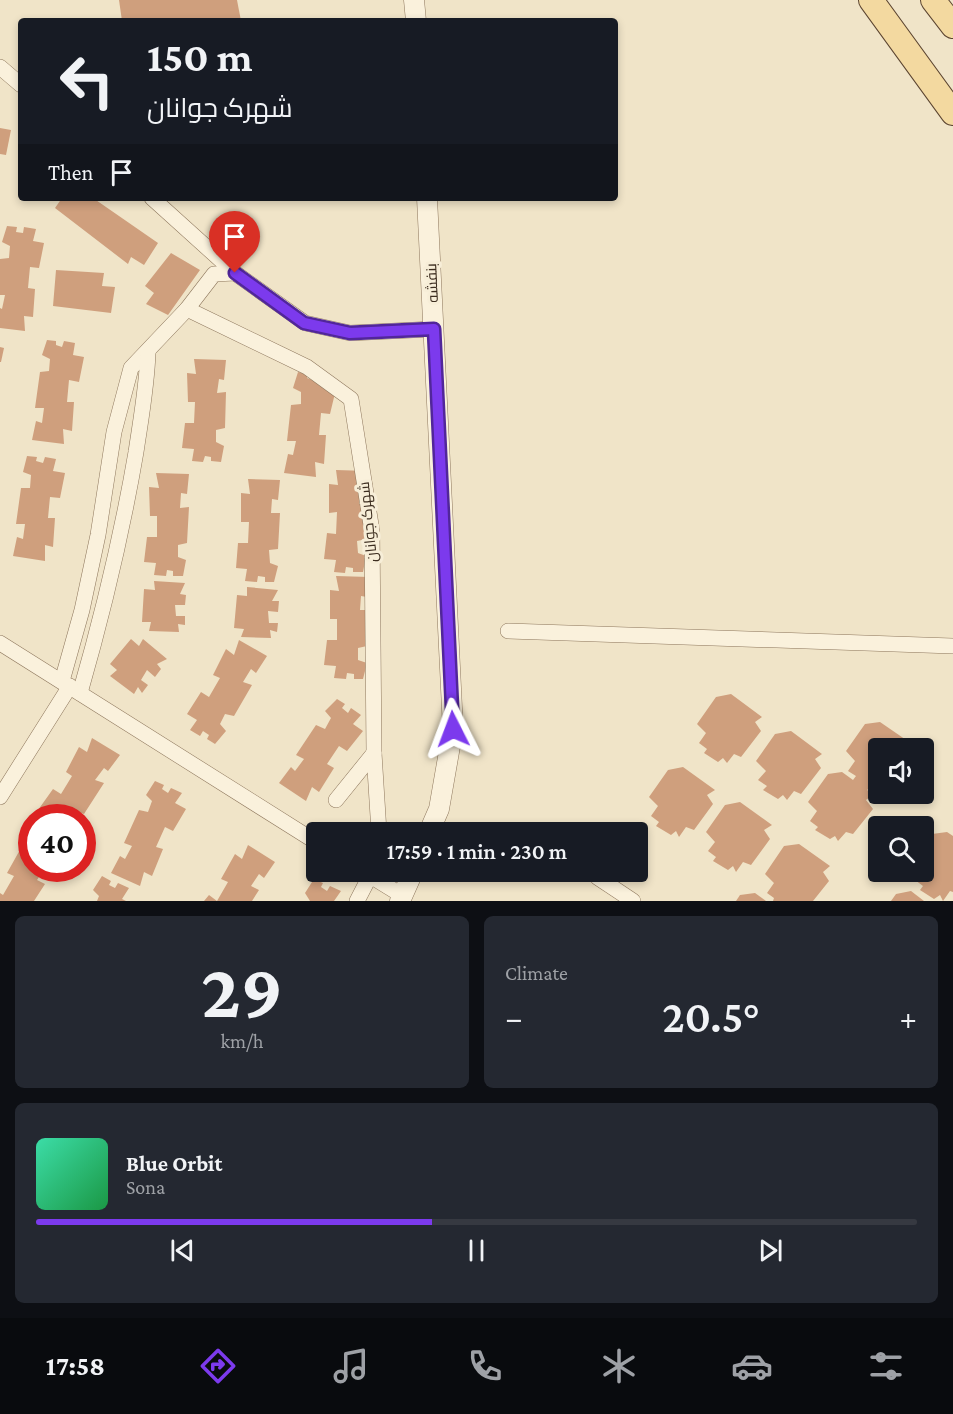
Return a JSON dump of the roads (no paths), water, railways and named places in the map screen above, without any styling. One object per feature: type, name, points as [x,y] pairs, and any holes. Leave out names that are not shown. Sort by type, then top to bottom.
[{"type":"main road","points":[[871,0],[953,113]]},
{"type":"main road","points":[[940,2],[953,26]]},
{"type":"street","points":[[414,0],[416,18]]},
{"type":"street","points":[[0,68],[18,83]]},
{"type":"street","points":[[155,201],[235,273],[304,323],[350,333],[434,329]]},
{"type":"street","name":"بنفشه","points":[[427,201],[453,729],[439,810],[434,822]]},
{"type":"street","points":[[71,687],[84,599],[111,454],[131,368],[187,309],[214,274],[235,273]]},
{"type":"street","name":"شهرک جوانان","points":[[187,309],[307,367],[351,399],[372,531],[374,753],[378,822]]},
{"type":"street","points":[[0,797],[71,687],[108,598],[134,461],[147,381],[148,352]]},
{"type":"street","points":[[111,454],[134,461]]},
{"type":"street","points":[[508,631],[953,646]]},
{"type":"street","points":[[0,643],[306,836]]},
{"type":"street","points":[[336,800],[374,753]]},
{"type":"street","points":[[357,901],[365,882]]},
{"type":"street","points":[[381,882],[401,898],[408,882]]},
{"type":"street","points":[[603,882],[633,901]]}]
